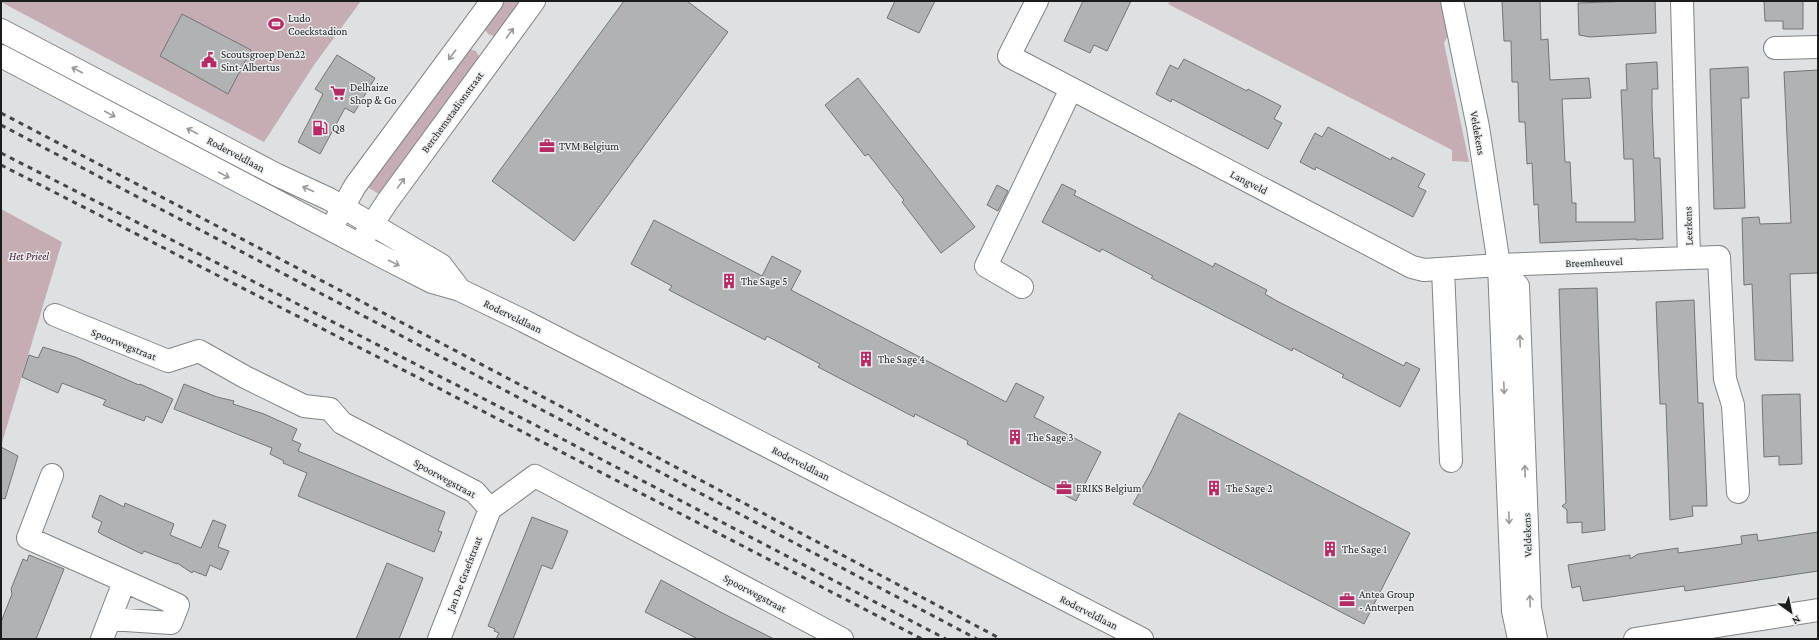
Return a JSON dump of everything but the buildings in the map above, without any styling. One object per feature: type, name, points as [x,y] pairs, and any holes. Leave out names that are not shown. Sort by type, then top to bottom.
[{"type":"street","points":[[329,230],[355,186],[492,1]]},
{"type":"street","name":"Berchemstadionstraat","points":[[359,245],[387,202],[534,1]]},
{"type":"street","name":"Langveld","points":[[1036,1],[1009,56],[1412,267],[1424,270],[1499,265]]},
{"type":"street","name":"Veldekens","points":[[1452,1],[1478,128],[1499,265],[1518,286],[1514,431],[1513,610],[1519,639]]},
{"type":"street","name":"Leerkens","points":[[1682,1],[1689,258],[1719,257],[1725,379],[1733,405],[1738,492]]},
{"type":"street","name":"Roderveldlaan","points":[[1,30],[277,175],[343,207],[441,265],[460,290]]},
{"type":"street","points":[[467,34],[495,54]]},
{"type":"street","points":[[1775,48],[1818,47]]},
{"type":"street","name":"Roderveldlaan","points":[[1,56],[329,230],[432,282],[460,290],[552,335],[1142,639]]},
{"type":"street","points":[[1022,287],[986,266],[1071,89]]},
{"type":"street","name":"Breemheuvel","points":[[1499,265],[1689,258]]},
{"type":"street","points":[[1443,269],[1451,461]]},
{"type":"street","name":"Spoorwegstraat","points":[[55,316],[168,361],[199,351],[245,377],[304,406],[330,409],[342,423],[475,492],[490,509],[535,476],[842,639]]},
{"type":"street","name":"Veldekens","points":[[1514,431],[1530,608],[1536,639]]},
{"type":"street","points":[[52,475],[28,538],[178,605],[171,623],[110,619]]},
{"type":"street","name":"Jan De Graefstraat","points":[[439,639],[490,509]]},
{"type":"street","points":[[102,639],[124,582]]},
{"type":"street","points":[[1635,639],[1818,610]]},
{"type":"green space","points":[[1,1],[361,1],[314,65],[264,142]]},
{"type":"green space","points":[[498,1],[527,1],[497,36],[494,36],[488,34],[483,26]]},
{"type":"green space","points":[[1170,1],[1441,1],[1448,35],[1444,43],[1469,162],[1452,161],[1452,150],[1168,4]]},
{"type":"green space","points":[[469,49],[476,51],[480,58],[408,154],[412,158],[382,196],[364,185],[393,144],[398,147],[447,80],[443,77]]},
{"type":"green space","name":"Het Prieel","points":[[1,209],[62,242],[1,446]]},
{"type":"railway","points":[[1,113],[458,352],[1001,639]]},
{"type":"railway","points":[[1,125],[977,639]]},
{"type":"railway","points":[[1,153],[549,432],[946,639]]},
{"type":"railway","points":[[1,165],[417,377],[922,639]]},
{"type":"place","name":"Ludo Coeckstadion","points":[[276,24]]},
{"type":"place","name":"Scoutsgroep Den22 Sint-Albertus","points":[[209,60]]},
{"type":"place","name":"Delhaize Shop & Go","points":[[338,93]]},
{"type":"place","name":"Q8","points":[[320,128]]},
{"type":"place","name":"TVM Belgium","points":[[547,146]]},
{"type":"place","name":"The Sage 5","points":[[729,281]]},
{"type":"place","name":"The Sage 4","points":[[866,359]]},
{"type":"place","name":"The Sage 3","points":[[1015,437]]},
{"type":"place","name":"ERIKS Belgium","points":[[1064,488]]},
{"type":"place","name":"The Sage 2","points":[[1214,488]]},
{"type":"place","name":"The Sage 1","points":[[1330,549]]},
{"type":"place","name":"Antea Group - Antwerpen","points":[[1347,600]]}]
